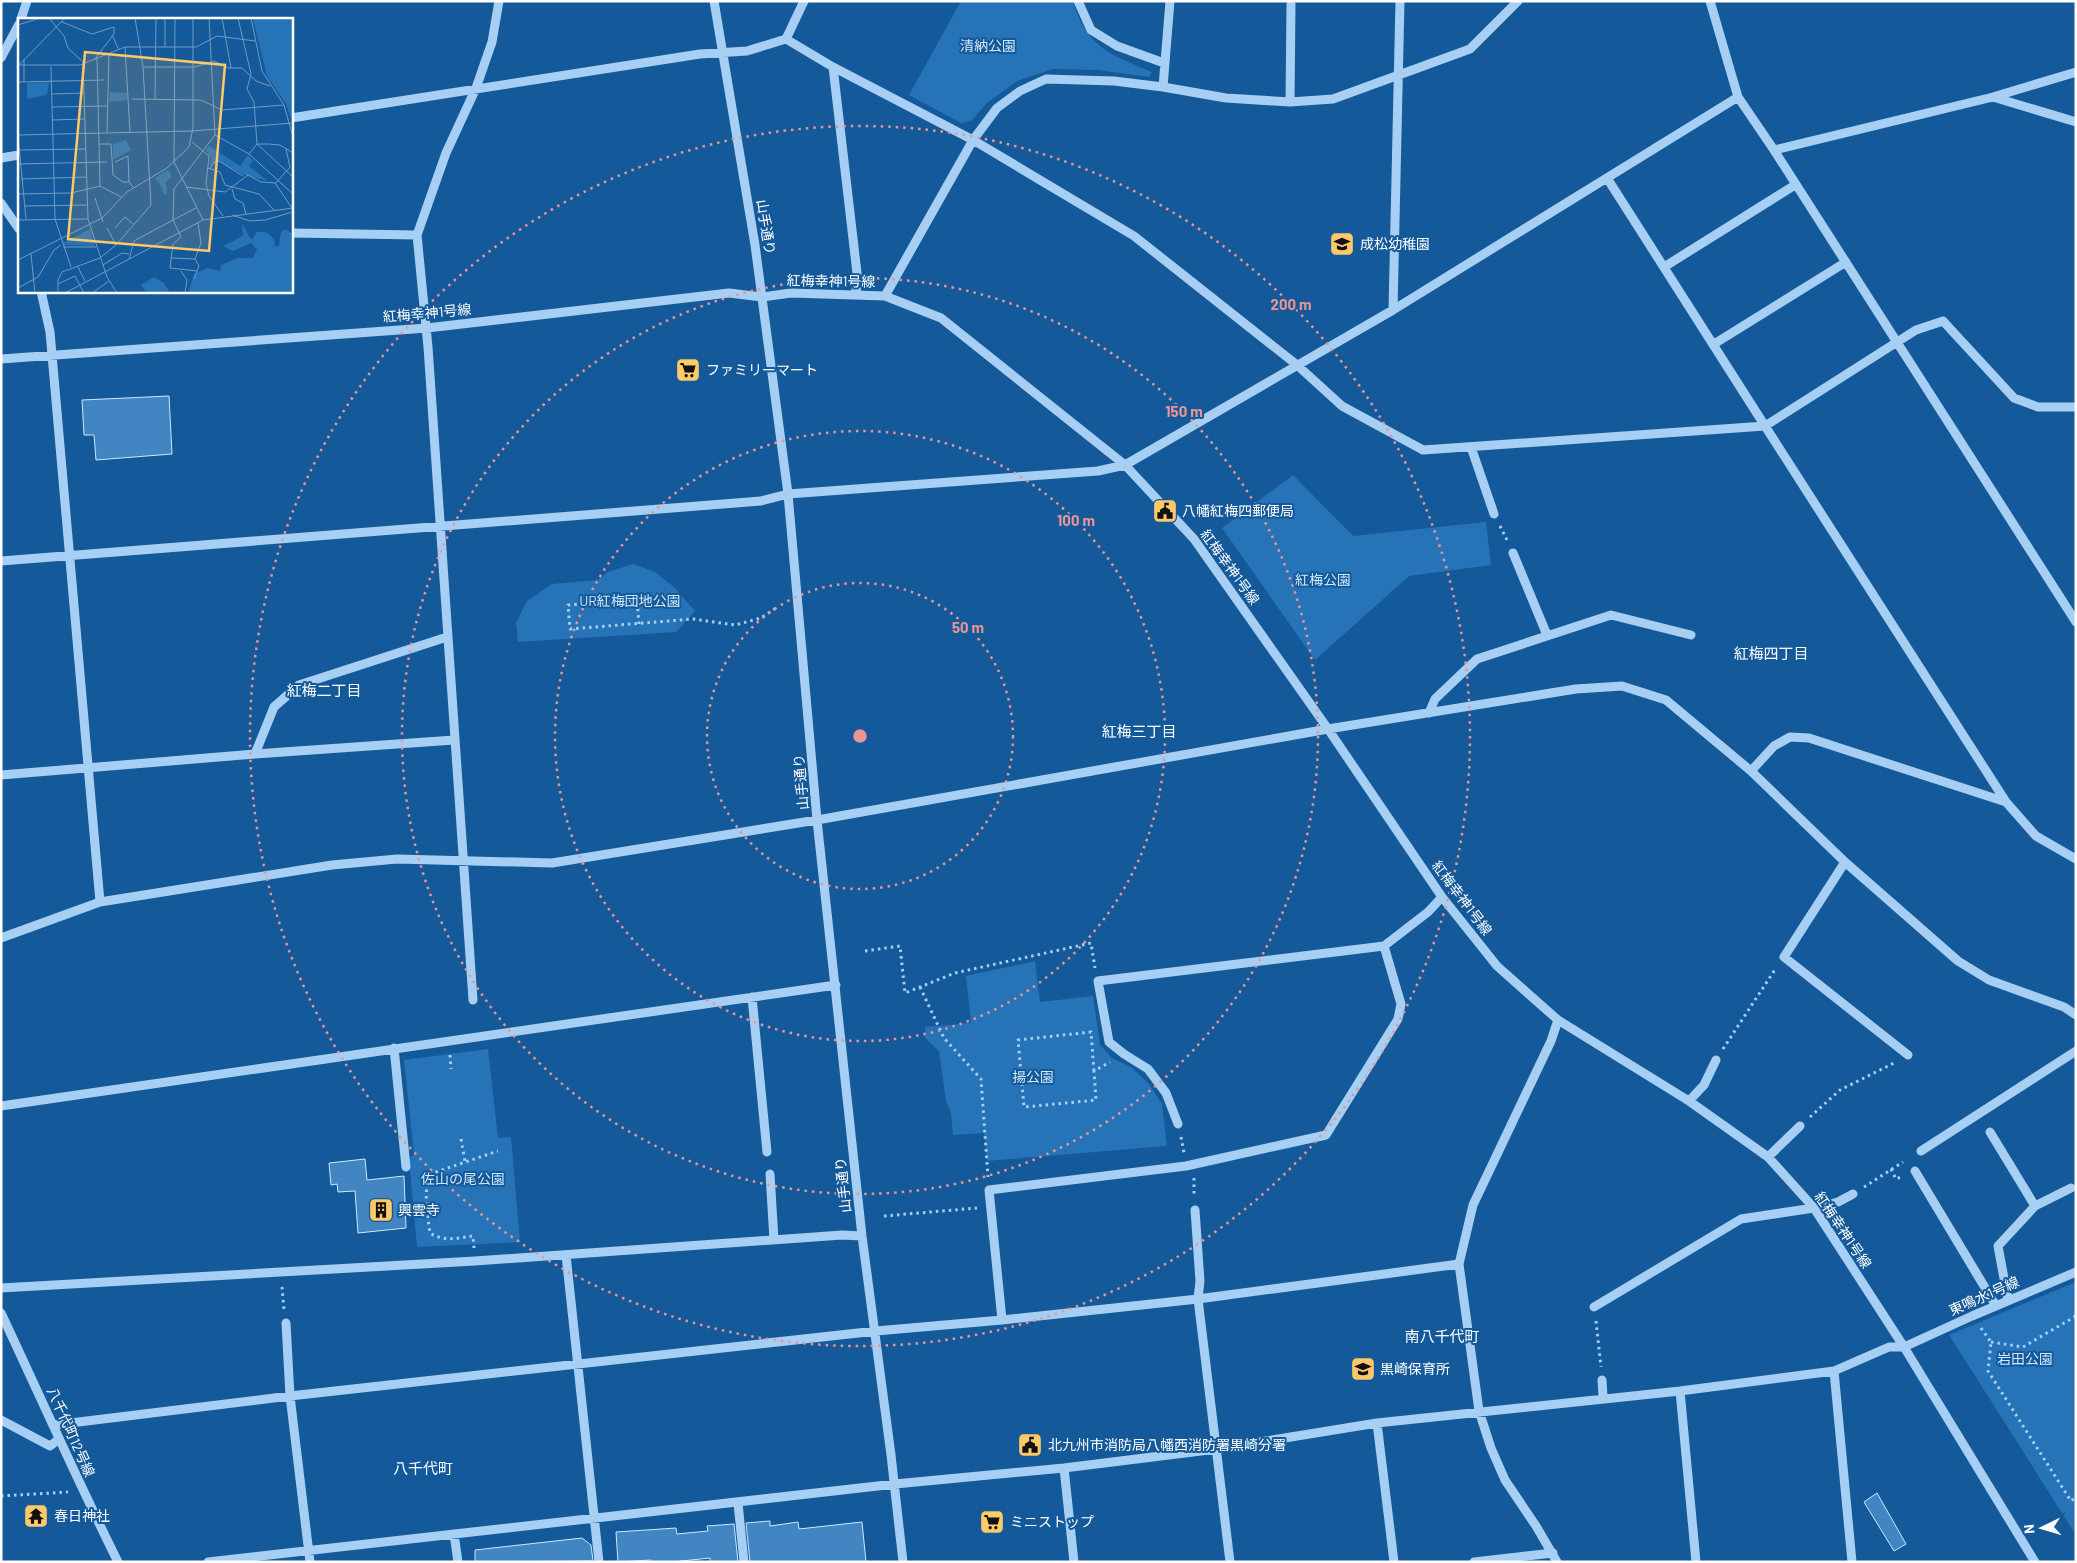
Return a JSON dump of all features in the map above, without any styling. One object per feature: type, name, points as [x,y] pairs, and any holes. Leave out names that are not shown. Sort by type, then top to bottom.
[{"type":"street","points":[[21,18],[27,1]]},
{"type":"street","points":[[473,1000],[427,328],[417,235],[446,153],[476,88],[492,42],[498,1]]},
{"type":"street","name":"山手通り","points":[[714,1],[762,297],[788,494],[817,820],[862,1236],[876,1331],[903,1562]]},
{"type":"street","points":[[292,118],[700,54],[747,51],[786,39],[804,1]]},
{"type":"street","points":[[1078,1],[1090,30],[1117,46],[1164,63]]},
{"type":"street","points":[[1163,86],[1170,1]]},
{"type":"street","points":[[1393,310],[1400,1]]},
{"type":"street","points":[[885,296],[973,140],[997,108],[1020,91],[1046,79],[1163,86],[1226,98],[1290,102],[1333,99],[1470,49],[1518,1]]},
{"type":"street","points":[[1710,1],[1738,97],[1774,150],[2076,622]]},
{"type":"street","points":[[1290,102],[1291,4]]},
{"type":"street","points":[[1,58],[18,26]]},
{"type":"street","points":[[786,39],[833,67],[973,140],[1134,236],[1296,365],[1342,406],[1422,450],[1765,426],[1916,330],[1943,321],[2014,398],[2038,407],[2076,407]]},
{"type":"street","points":[[833,67],[857,274],[856,294]]},
{"type":"street","points":[[1774,150],[1992,97],[2076,72]]},
{"type":"street","points":[[1,561],[761,501],[788,494],[1098,471],[1125,466],[1393,310],[1738,97]]},
{"type":"street","points":[[1992,97],[2076,122]]},
{"type":"street","points":[[1,158],[18,155]]},
{"type":"street","points":[[1607,178],[2006,802],[2036,836],[2076,859]]},
{"type":"street","points":[[1664,267],[1795,185]]},
{"type":"street","points":[[1,203],[18,228]]},
{"type":"street","points":[[292,234],[417,235]]},
{"type":"street","points":[[1714,344],[1846,262]]},
{"type":"street","points":[[41,292],[50,332],[100,902]]},
{"type":"street","name":"紅梅幸神1号線","points":[[1,359],[427,328],[729,294],[762,297],[791,293],[885,296],[941,318],[1125,466],[1194,538],[1328,729],[1442,897],[1497,966],[1558,1020],[1689,1100],[1768,1156],[1814,1208],[1904,1347],[2035,1562]]},
{"type":"street","points":[[1471,447],[1494,514]]},
{"type":"street","points":[[1514,553],[1547,635]]},
{"type":"street","points":[[1429,713],[1435,699],[1477,659],[1611,615],[1691,635]]},
{"type":"street","points":[[255,754],[274,707],[299,685],[447,637]]},
{"type":"street","points":[[1,938],[100,902],[332,865],[397,859],[552,863],[817,820],[1328,729],[1576,689],[1622,686],[1666,700],[1751,771],[1845,862],[1958,961],[1989,980],[2064,1007],[2076,1015]]},
{"type":"street","points":[[1751,771],[1774,746],[1790,737],[1809,738],[2006,802]]},
{"type":"street","points":[[1,775],[454,740]]},
{"type":"street","points":[[1845,862],[1784,957],[1908,1055]]},
{"type":"street","points":[[1178,1124],[1166,1093],[1148,1069],[1109,1042],[1098,981],[1384,946],[1428,912],[1442,897]]},
{"type":"street","points":[[1002,1320],[989,1190],[1190,1166],[1326,1134],[1398,1019],[1401,1004],[1384,946]]},
{"type":"street","points":[[1,1106],[394,1048],[836,986]]},
{"type":"street","points":[[752,997],[767,1152]]},
{"type":"street","points":[[1474,1562],[1555,1558],[1505,1480],[1491,1448],[1479,1411],[1459,1264],[1473,1204],[1551,1041],[1558,1020]]},
{"type":"street","points":[[394,1048],[406,1167]]},
{"type":"street","points":[[1921,1151],[2076,1051]]},
{"type":"street","points":[[1689,1100],[1704,1085],[1716,1060]]},
{"type":"street","points":[[1768,1156],[1800,1126]]},
{"type":"street","points":[[1990,1132],[2035,1206]]},
{"type":"street","points":[[1915,1171],[1996,1306]]},
{"type":"street","points":[[770,1174],[774,1240]]},
{"type":"street","points":[[2008,1300],[1998,1246],[2035,1206],[2071,1188]]},
{"type":"street","points":[[1594,1307],[1741,1219],[1814,1208],[1838,1202],[1853,1194]]},
{"type":"street","points":[[1195,1210],[1200,1281],[1198,1299],[1230,1562]]},
{"type":"street","points":[[1,1288],[566,1255],[842,1235],[862,1236]]},
{"type":"street","points":[[566,1255],[599,1562]]},
{"type":"street","points":[[54,1425],[290,1396],[876,1331],[1002,1320],[1198,1299],[1459,1264]]},
{"type":"street","name":"東鳴水1号線","points":[[208,1562],[894,1484],[1064,1468],[1217,1449],[1377,1423],[1834,1371],[1889,1347],[1904,1347],[2008,1300],[2076,1272]]},
{"type":"street","name":"八千代町12号線","points":[[1,1313],[54,1425],[79,1485],[118,1562]]},
{"type":"street","points":[[286,1323],[290,1396],[310,1562]]},
{"type":"street","points":[[1834,1371],[1852,1562]]},
{"type":"street","points":[[1602,1380],[1603,1397]]},
{"type":"street","points":[[1680,1390],[1696,1562]]},
{"type":"street","points":[[1,1420],[50,1446]]},
{"type":"street","points":[[1377,1423],[1394,1562]]},
{"type":"street","points":[[1,1426],[50,1446]]},
{"type":"street","points":[[50,1446],[59,1438]]},
{"type":"street","points":[[1064,1468],[1074,1562]]},
{"type":"street","points":[[738,1503],[744,1562]]},
{"type":"street","points":[[454,1534],[458,1562]]},
{"type":"path","points":[[1494,514],[1514,553]]},
{"type":"path","points":[[639,624],[637,600],[568,605],[570,629],[639,624],[693,620],[735,625],[761,618],[776,608]]},
{"type":"path","points":[[864,951],[900,946],[905,993],[955,973],[1090,943],[1098,981]]},
{"type":"path","points":[[1716,1060],[1784,957]]},
{"type":"path","points":[[920,987],[944,1038],[981,1079],[989,1190]]},
{"type":"path","points":[[1090,1032],[1094,1071],[1096,1100],[1024,1107],[1018,1040],[1090,1032]]},
{"type":"path","points":[[1094,1071],[1124,1054]]},
{"type":"path","points":[[1800,1126],[1840,1090],[1908,1055]]},
{"type":"path","points":[[1178,1124],[1190,1166],[1195,1210]]},
{"type":"path","points":[[461,1139],[465,1161]]},
{"type":"path","points":[[474,1236],[438,1239],[430,1233],[426,1205],[427,1175],[498,1150]]},
{"type":"path","points":[[1853,1194],[1921,1151]]},
{"type":"path","points":[[884,1216],[990,1207]]},
{"type":"path","points":[[281,1272],[286,1323]]},
{"type":"path","points":[[1594,1307],[1602,1380]]},
{"type":"path","points":[[1972,1316],[1991,1342],[1988,1371],[2070,1501],[2076,1497]]},
{"type":"path","points":[[1991,1342],[2023,1348],[2076,1316]]},
{"type":"path","points":[[1,1496],[68,1492],[79,1485]]},
{"type":"green space","name":"清納公園","points":[[961,1],[1073,1],[1078,17],[1093,39],[1112,54],[1152,72],[1149,77],[1098,70],[1053,69],[1017,81],[987,103],[971,121],[961,123],[909,95]]},
{"type":"green space","name":"紅梅公園","points":[[1293,475],[1353,536],[1486,522],[1491,565],[1409,576],[1315,660],[1222,528]]},
{"type":"green space","name":"UR紅梅団地公園","points":[[633,564],[655,572],[674,587],[695,611],[676,632],[518,642],[516,623],[527,601],[552,584],[598,580],[608,572]]},
{"type":"green space","name":"揚公園","points":[[1035,961],[1040,1002],[1093,996],[1100,1045],[1112,1058],[1132,1068],[1149,1084],[1162,1104],[1167,1146],[987,1161],[984,1133],[953,1135],[951,1113],[946,1101],[939,1051],[925,1038],[925,1027],[971,1023],[966,976]]},
{"type":"green space","name":"佐山の尾公園","points":[[488,1049],[498,1138],[511,1137],[520,1242],[417,1247],[409,1159],[414,1154],[404,1060]]},
{"type":"green space","name":"岩田公園","points":[[2076,1282],[2076,1535],[1949,1335]]},
{"type":"building","points":[[169,396],[172,454],[96,460],[94,435],[84,435],[82,400]]},
{"type":"building","name":"興雲寺","points":[[365,1159],[367,1180],[404,1176],[406,1228],[358,1233],[355,1191],[338,1192],[337,1184],[331,1185],[329,1163]]},
{"type":"building","points":[[1877,1493],[1906,1544],[1894,1551],[1864,1502]]},
{"type":"building","points":[[770,1521],[770,1526],[798,1522],[799,1529],[862,1522],[866,1562],[750,1562],[746,1523]]},
{"type":"building","points":[[734,1524],[738,1562],[710,1562],[710,1558],[672,1562],[651,1562],[651,1560],[618,1562],[616,1532],[676,1528],[677,1534],[708,1531],[707,1526]]},
{"type":"building","points":[[582,1538],[591,1545],[593,1561],[475,1562],[475,1550]]},
{"type":"place","name":"成松幼稚園","points":[[1342,244]]},
{"type":"place","name":"ファミリーマート","points":[[688,370]]},
{"type":"place","name":"八幡紅梅四郵便局","points":[[1165,511]]},
{"type":"place","name":"興雲寺","points":[[381,1210]]},
{"type":"place","name":"黒崎保育所","points":[[1363,1369]]},
{"type":"place","name":"北九州市消防局八幡西消防署黒崎分署","points":[[1030,1445]]},
{"type":"place","name":"春日神社","points":[[36,1516]]},
{"type":"place","name":"ミニストップ","points":[[992,1522]]},
{"type":"district","name":"紅梅四丁目","points":[[1771,654]]},
{"type":"district","name":"紅梅二丁目","points":[[324,691]]},
{"type":"district","name":"紅梅三丁目","points":[[1139,732]]},
{"type":"district","name":"南八千代町","points":[[1442,1337]]},
{"type":"district","name":"八千代町","points":[[423,1469]]}]
